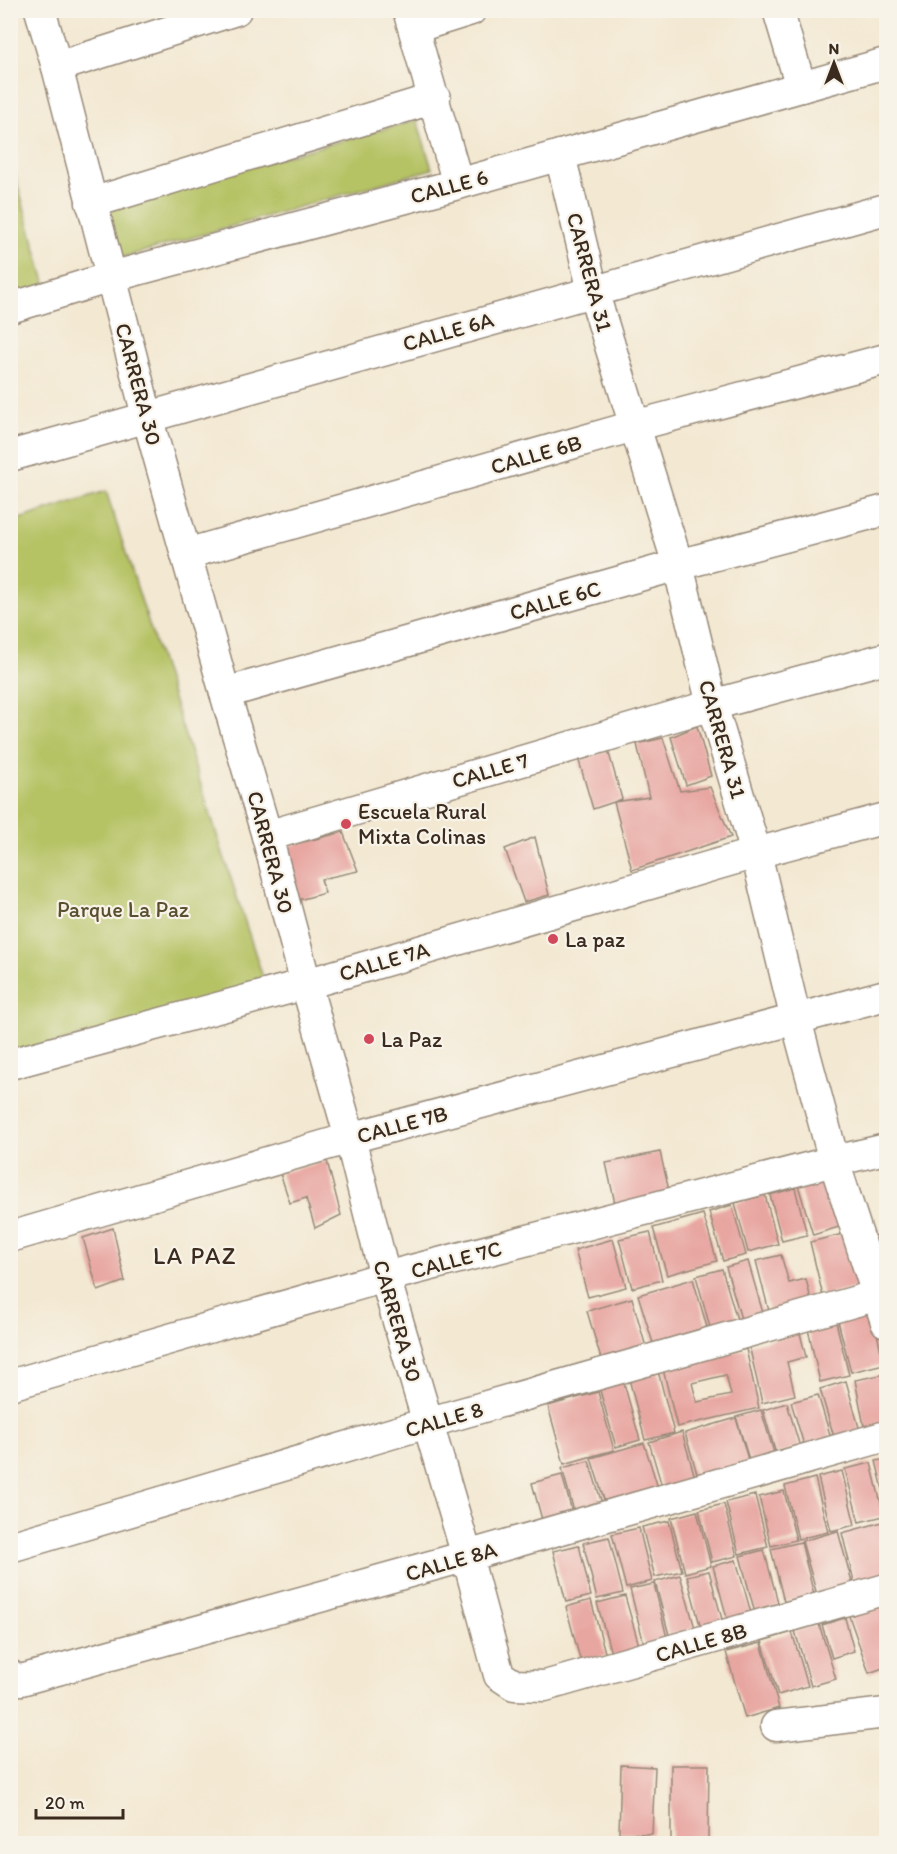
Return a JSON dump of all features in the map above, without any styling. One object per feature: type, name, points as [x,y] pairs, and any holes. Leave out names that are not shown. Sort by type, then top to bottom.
[{"type":"street","name":"CARRERA 30","points":[[40,10],[57,67],[147,416],[267,836],[350,1138],[385,1277],[467,1556],[499,1675],[514,1685]]},
{"type":"street","points":[[57,67],[236,10]]},
{"type":"street","points":[[458,184],[411,19],[471,10]]},
{"type":"street","points":[[778,10],[801,87]]},
{"type":"street","name":"CALLE 6","points":[[10,308],[111,277],[458,184],[886,63]]},
{"type":"street","points":[[91,203],[435,98]]},
{"type":"street","name":"CARRERA 31","points":[[560,155],[593,291],[678,565],[712,705],[756,853],[796,1020],[834,1161],[882,1308]]},
{"type":"street","name":"CALLE 6A","points":[[10,456],[886,209]]},
{"type":"street","name":"CALLE 6B","points":[[186,554],[634,426],[886,359]]},
{"type":"street","name":"CALLE 6C","points":[[225,693],[678,565],[886,510]]},
{"type":"street","name":"CALLE 7","points":[[267,836],[712,705],[886,658]]},
{"type":"street","name":"CALLE 7A","points":[[10,1064],[306,984],[756,853],[886,818]]},
{"type":"street","name":"CALLE 7B","points":[[10,1237],[350,1138],[886,995]]},
{"type":"street","name":"CALLE 7C","points":[[10,1385],[385,1277],[886,1149]]},
{"type":"street","name":"CALLE 8","points":[[10,1547],[427,1423],[882,1308]]},
{"type":"street","name":"CALLE 8A","points":[[12,1677],[21,1680],[886,1436]]},
{"type":"street","name":"CALLE 8B","points":[[514,1685],[545,1686],[886,1589]]},
{"type":"street","points":[[776,1726],[886,1713]]},
{"type":"green space","points":[[417,120],[432,169],[121,258],[107,205]]},
{"type":"green space","points":[[10,157],[48,293],[10,303]]},
{"type":"green space","name":"Parque La Paz","points":[[106,491],[267,990],[11,1054],[10,522]]},
{"type":"building","points":[[697,726],[711,776],[686,785],[671,737]]},
{"type":"building","points":[[663,738],[680,791],[710,787],[731,837],[632,870],[614,802],[649,797],[637,744]]},
{"type":"building","points":[[608,750],[622,799],[593,809],[579,761]]},
{"type":"building","points":[[343,832],[358,871],[321,879],[325,893],[295,901],[284,847]]},
{"type":"building","points":[[535,837],[549,895],[524,902],[505,849]]},
{"type":"building","points":[[660,1152],[670,1195],[616,1208],[606,1163]]},
{"type":"building","points":[[327,1161],[341,1215],[315,1228],[306,1198],[290,1203],[280,1173]]},
{"type":"building","points":[[827,1176],[842,1226],[813,1235],[798,1185]]},
{"type":"building","points":[[795,1188],[807,1235],[782,1241],[770,1195]]},
{"type":"building","points":[[765,1195],[778,1244],[748,1252],[735,1203]]},
{"type":"building","points":[[732,1205],[746,1255],[723,1261],[709,1212]]},
{"type":"building","points":[[703,1214],[717,1261],[667,1275],[653,1228]]},
{"type":"building","points":[[113,1228],[125,1281],[98,1291],[83,1238]]},
{"type":"building","points":[[650,1232],[662,1280],[632,1288],[619,1239]]},
{"type":"building","points":[[847,1233],[860,1287],[823,1296],[810,1242]]},
{"type":"building","points":[[613,1239],[626,1287],[588,1297],[575,1250]]},
{"type":"building","points":[[781,1255],[789,1283],[806,1279],[812,1304],[770,1315],[756,1261]]},
{"type":"building","points":[[748,1261],[765,1320],[743,1326],[726,1267]]},
{"type":"building","points":[[722,1269],[738,1323],[711,1331],[696,1276]]},
{"type":"building","points":[[693,1279],[707,1327],[653,1343],[638,1295]]},
{"type":"building","points":[[632,1298],[646,1347],[601,1359],[587,1311]]},
{"type":"building","points":[[872,1313],[884,1364],[851,1372],[838,1321]]},
{"type":"building","points":[[836,1322],[849,1375],[820,1382],[808,1329]]},
{"type":"building","points":[[800,1333],[806,1357],[787,1362],[795,1395],[762,1403],[749,1345]]},
{"type":"building","points":[[746,1349],[759,1408],[677,1427],[663,1369]],"holes":[[[726,1375],[731,1395],[697,1402],[692,1383]]]},
{"type":"building","points":[[658,1371],[674,1433],[645,1440],[629,1379]]},
{"type":"building","points":[[886,1374],[886,1427],[865,1431],[855,1380]]},
{"type":"building","points":[[623,1380],[640,1440],[616,1447],[599,1387]]},
{"type":"building","points":[[846,1381],[860,1431],[834,1437],[820,1389]]},
{"type":"building","points":[[598,1392],[614,1450],[564,1464],[548,1406]]},
{"type":"building","points":[[818,1395],[831,1438],[804,1445],[791,1402]]},
{"type":"building","points":[[787,1403],[800,1447],[776,1454],[763,1410]]},
{"type":"building","points":[[761,1410],[775,1456],[750,1463],[736,1417]]},
{"type":"building","points":[[736,1418],[749,1463],[698,1477],[685,1433]]},
{"type":"building","points":[[682,1432],[696,1481],[663,1490],[649,1442]]},
{"type":"building","points":[[644,1443],[659,1491],[606,1506],[591,1458]]},
{"type":"building","points":[[886,1459],[886,1502],[876,1461]]},
{"type":"building","points":[[589,1461],[603,1507],[575,1515],[562,1468]]},
{"type":"building","points":[[871,1463],[884,1516],[859,1522],[845,1469]]},
{"type":"building","points":[[842,1471],[855,1525],[831,1531],[818,1477]]},
{"type":"building","points":[[562,1475],[574,1519],[544,1527],[532,1483]]},
{"type":"building","points":[[815,1478],[828,1532],[798,1539],[785,1486]]},
{"type":"building","points":[[784,1491],[796,1540],[771,1546],[759,1497]]},
{"type":"building","points":[[755,1495],[768,1547],[739,1554],[726,1502]]},
{"type":"building","points":[[724,1504],[737,1556],[712,1562],[699,1510]]},
{"type":"building","points":[[697,1511],[711,1566],[685,1573],[671,1518]]},
{"type":"building","points":[[669,1521],[682,1571],[655,1577],[642,1527]]},
{"type":"building","points":[[886,1521],[886,1577],[855,1585],[842,1533]]},
{"type":"building","points":[[639,1528],[652,1581],[626,1588],[612,1534]]},
{"type":"building","points":[[838,1531],[853,1586],[817,1595],[802,1541]]},
{"type":"building","points":[[609,1537],[623,1593],[597,1599],[583,1543]]},
{"type":"building","points":[[801,1542],[814,1595],[784,1602],[771,1549]]},
{"type":"building","points":[[579,1545],[591,1596],[566,1602],[553,1551]]},
{"type":"building","points":[[764,1550],[779,1606],[755,1613],[740,1556]]},
{"type":"building","points":[[736,1560],[752,1616],[728,1622],[713,1566]]},
{"type":"building","points":[[709,1571],[723,1623],[701,1629],[687,1576]]},
{"type":"building","points":[[680,1575],[695,1628],[669,1635],[655,1582]]},
{"type":"building","points":[[654,1584],[667,1638],[644,1644],[630,1589]]},
{"type":"building","points":[[625,1596],[640,1649],[612,1657],[597,1603]]},
{"type":"building","points":[[591,1600],[606,1656],[581,1663],[566,1607]]},
{"type":"building","points":[[886,1603],[886,1667],[869,1673],[849,1616]]},
{"type":"building","points":[[845,1618],[854,1651],[832,1658],[822,1625]]},
{"type":"building","points":[[819,1624],[836,1679],[811,1686],[795,1631]]},
{"type":"building","points":[[792,1632],[808,1686],[778,1695],[762,1641]]},
{"type":"building","points":[[761,1643],[779,1708],[745,1718],[726,1652]]},
{"type":"building","points":[[621,1765],[655,1767],[652,1834],[619,1833]]},
{"type":"building","points":[[671,1765],[709,1765],[708,1840],[671,1840]]},
{"type":"place","name":"Escuela Rural Mixta Colinas","points":[[346,824]]},
{"type":"place","name":"La paz","points":[[553,939]]},
{"type":"place","name":"La Paz","points":[[369,1039]]},
{"type":"district","name":"LA PAZ","points":[[195,1256]]}]
